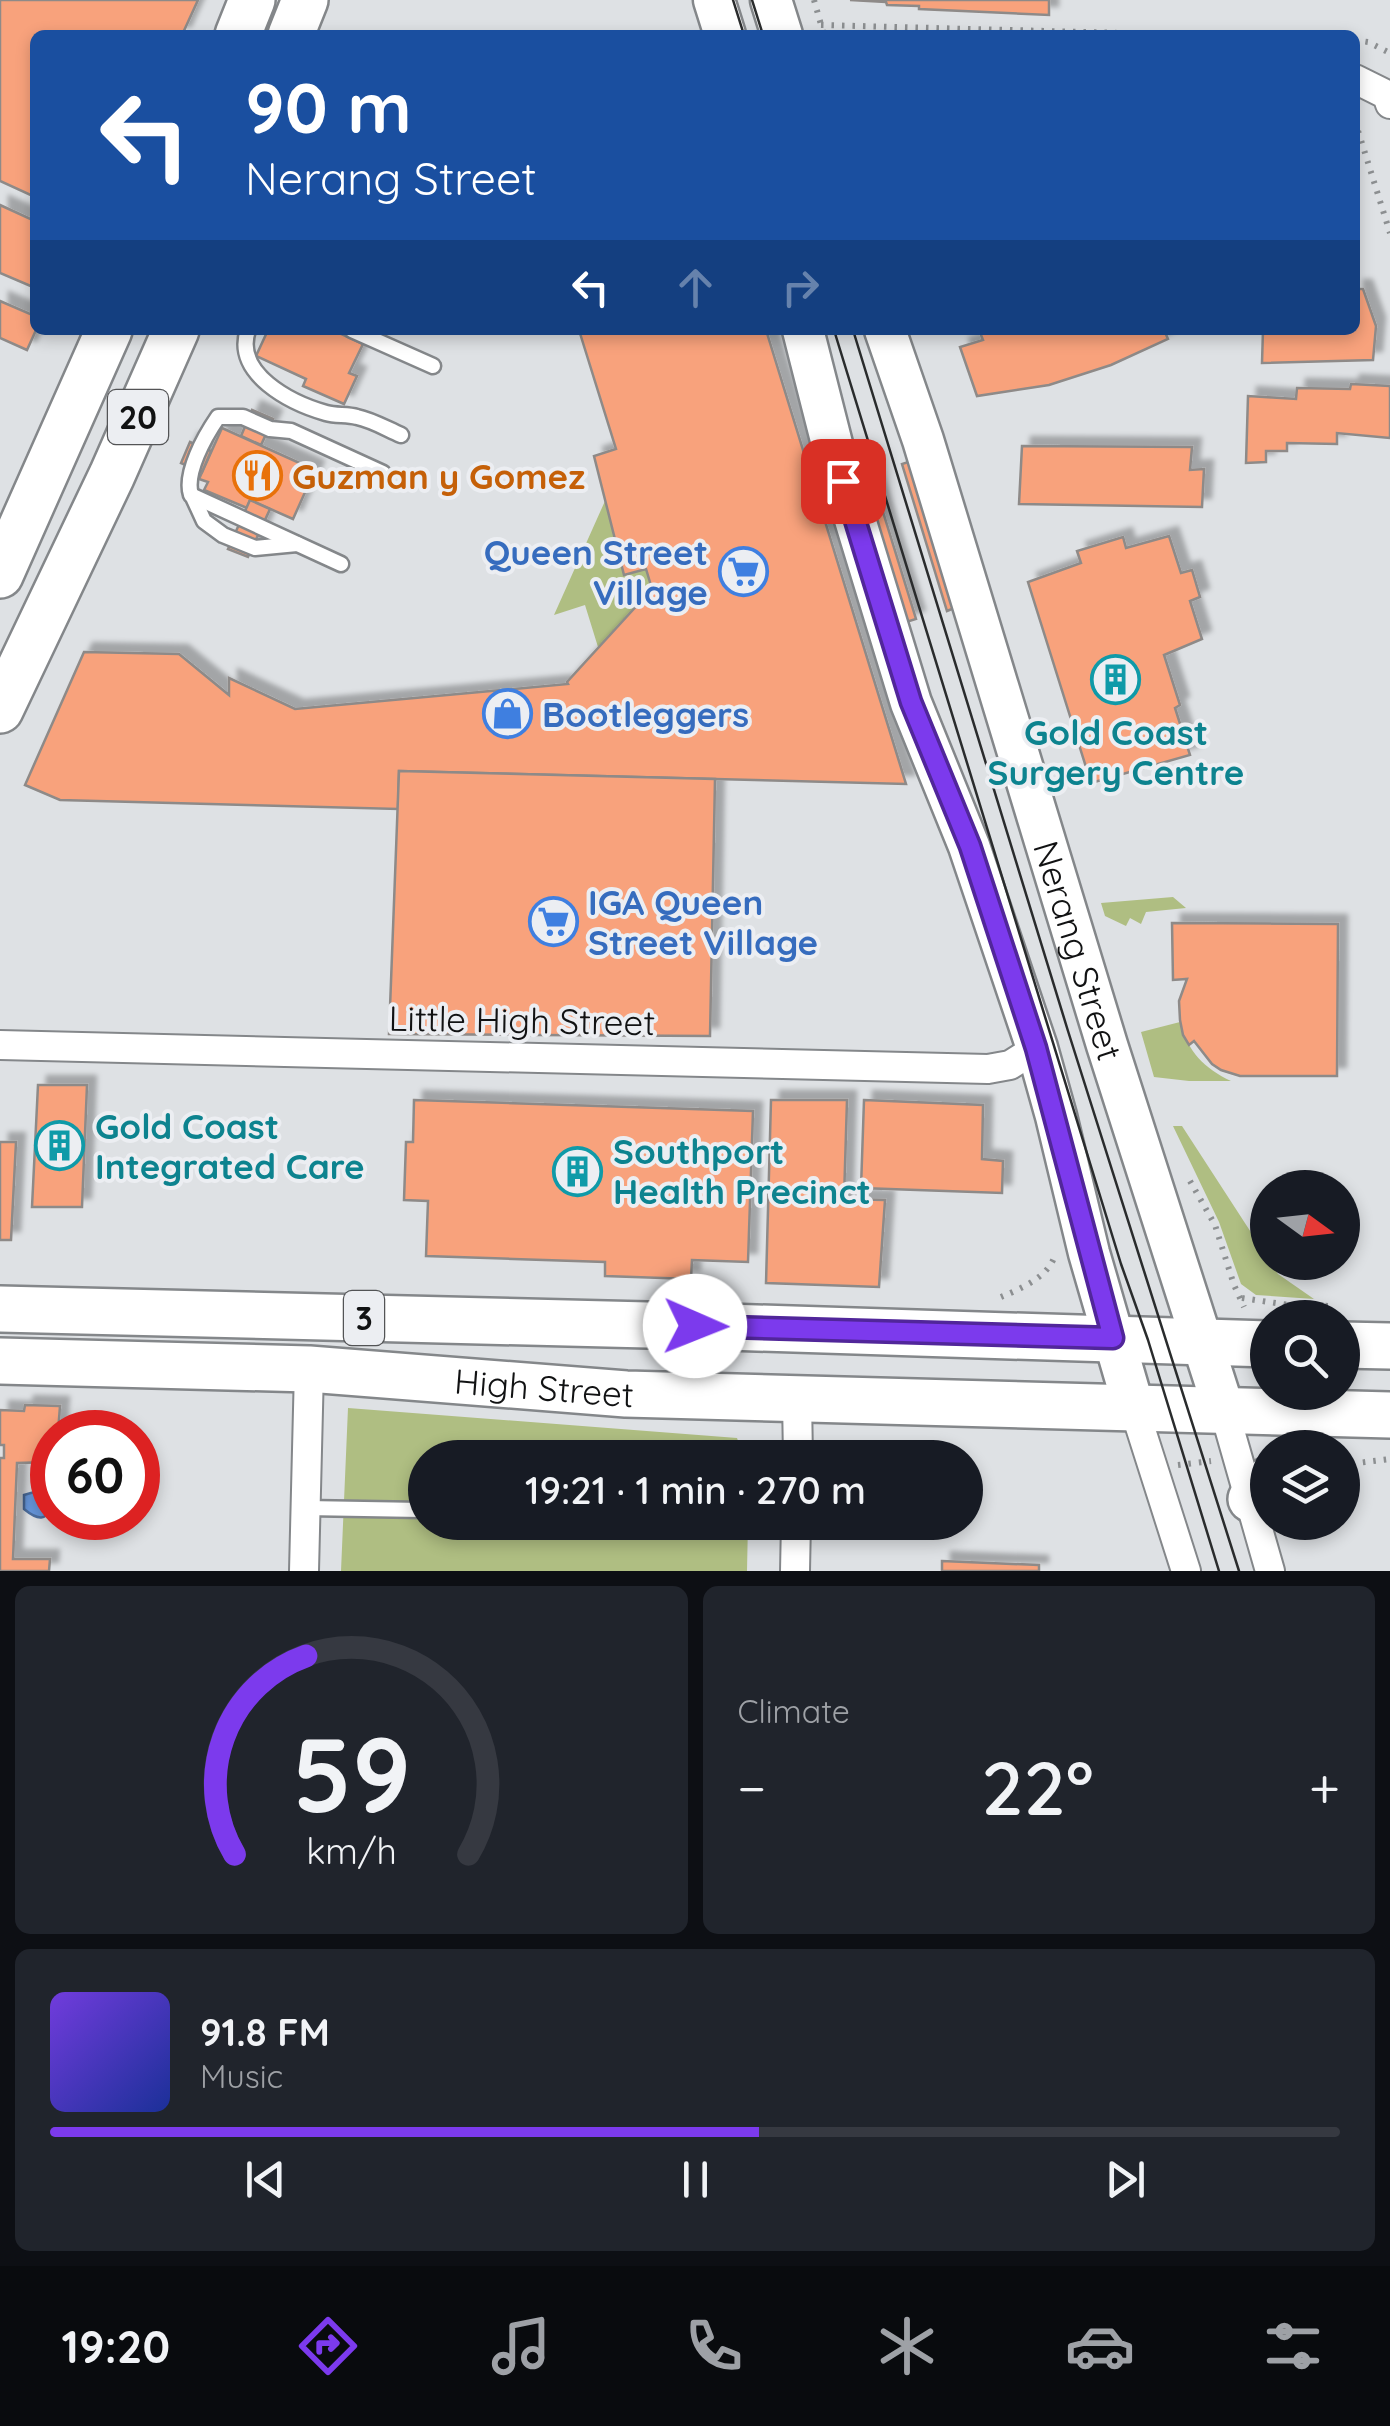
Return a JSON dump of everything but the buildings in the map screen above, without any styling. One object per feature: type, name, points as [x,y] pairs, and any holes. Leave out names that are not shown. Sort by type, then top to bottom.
[{"type":"main road","points":[[240,30],[252,0]]},
{"type":"main road","points":[[294,30],[305,0]]},
{"type":"main road","points":[[714,0],[723,30]]},
{"type":"main road","points":[[772,0],[781,30]]},
{"type":"main road","name":"20","points":[[0,575],[107,335]]},
{"type":"main road","name":"20","points":[[0,710],[174,335]]},
{"type":"main road","name":"Nerang Street","points":[[805,335],[832,444],[911,702],[970,846],[1036,1048],[1134,1408]]},
{"type":"main road","name":"Nerang Street","points":[[887,335],[924,440],[1107,1045],[1224,1410]]},
{"type":"main road","name":"High Street","points":[[0,1309],[1250,1343]]},
{"type":"main road","points":[[1360,1334],[1390,1346]]},
{"type":"main road","name":"High Street","points":[[0,1361],[309,1370],[626,1394],[1390,1415]]},
{"type":"main road","points":[[1323,1430],[1336,1414]]},
{"type":"street","points":[[1360,82],[1387,94],[1390,104]]},
{"type":"street","name":"Little High Street","points":[[0,1046],[988,1069],[1010,1065],[1036,1048]]},
{"type":"street","points":[[304,1571],[309,1370]]},
{"type":"street","points":[[797,1400],[798,1440]]},
{"type":"street","name":"Nerang Street","points":[[1134,1408],[1186,1571]]},
{"type":"street","name":"Nerang Street","points":[[1224,1410],[1250,1472]]},
{"type":"street","points":[[795,1571],[796,1540]]},
{"type":"street","name":"Nerang Street","points":[[1264,1540],[1270,1571]]},
{"type":"lane","points":[[246,335],[251,365],[262,379],[288,397],[330,414],[358,416],[401,434]]},
{"type":"lane","points":[[363,335],[432,366]]},
{"type":"lane","points":[[298,544],[255,548],[223,535],[204,521],[188,485],[218,417],[243,417],[270,429],[290,431],[383,472]]},
{"type":"lane","points":[[192,494],[341,564]]},
{"type":"lane","points":[[306,1508],[408,1510]]},
{"type":"path","points":[[814,0],[823,30]]},
{"type":"path","points":[[822,25],[1010,30]]},
{"type":"path","points":[[1360,41],[1390,54]]},
{"type":"path","points":[[1360,137],[1390,233]]},
{"type":"path","points":[[1240,1298],[1254,1300]]},
{"type":"path","points":[[1360,1463],[1390,1460]]},
{"type":"path","points":[[1154,1468],[1250,1479]]},
{"type":"green space","points":[[605,501],[624,575],[646,569],[652,589],[598,647],[585,605],[554,615]]},
{"type":"green space","points":[[1173,897],[1186,908],[1146,912],[1141,924],[1130,918],[1126,926],[1105,916],[1101,903]]},
{"type":"green space","points":[[1180,1022],[1198,1058],[1231,1081],[1154,1077],[1141,1032]]},
{"type":"green space","points":[[1173,1126],[1182,1126],[1250,1231],[1250,1280],[1287,1280],[1314,1299],[1256,1295],[1241,1284],[1219,1222]]},
{"type":"green space","points":[[348,1408],[738,1440],[408,1440],[408,1540],[748,1540],[747,1571],[341,1571]]},
{"type":"water","points":[[30,1493],[30,1513],[24,1509],[24,1495]]},
{"type":"tram line","points":[[733,0],[742,30]]},
{"type":"tram line","points":[[752,0],[761,30]]},
{"type":"tram line","points":[[836,335],[1219,1571]]},
{"type":"tram line","points":[[855,335],[1239,1571]]},
{"type":"place","name":"Guzman y Gomez","points":[[257,476]]},
{"type":"place","name":"Queen Street Village","points":[[743,572]]},
{"type":"place","name":"Gold Coast Surgery Centre","points":[[1116,680]]},
{"type":"place","name":"Bootleggers","points":[[507,714]]},
{"type":"place","name":"IGA Queen Street Village","points":[[553,922]]},
{"type":"place","name":"Gold Coast Integrated Care","points":[[60,1146]]},
{"type":"place","name":"Southport Health Precinct","points":[[578,1171]]},
{"type":"route","points":[[695,1326],[1113,1338],[1036,1048],[970,846],[920,729],[843,481]]}]
